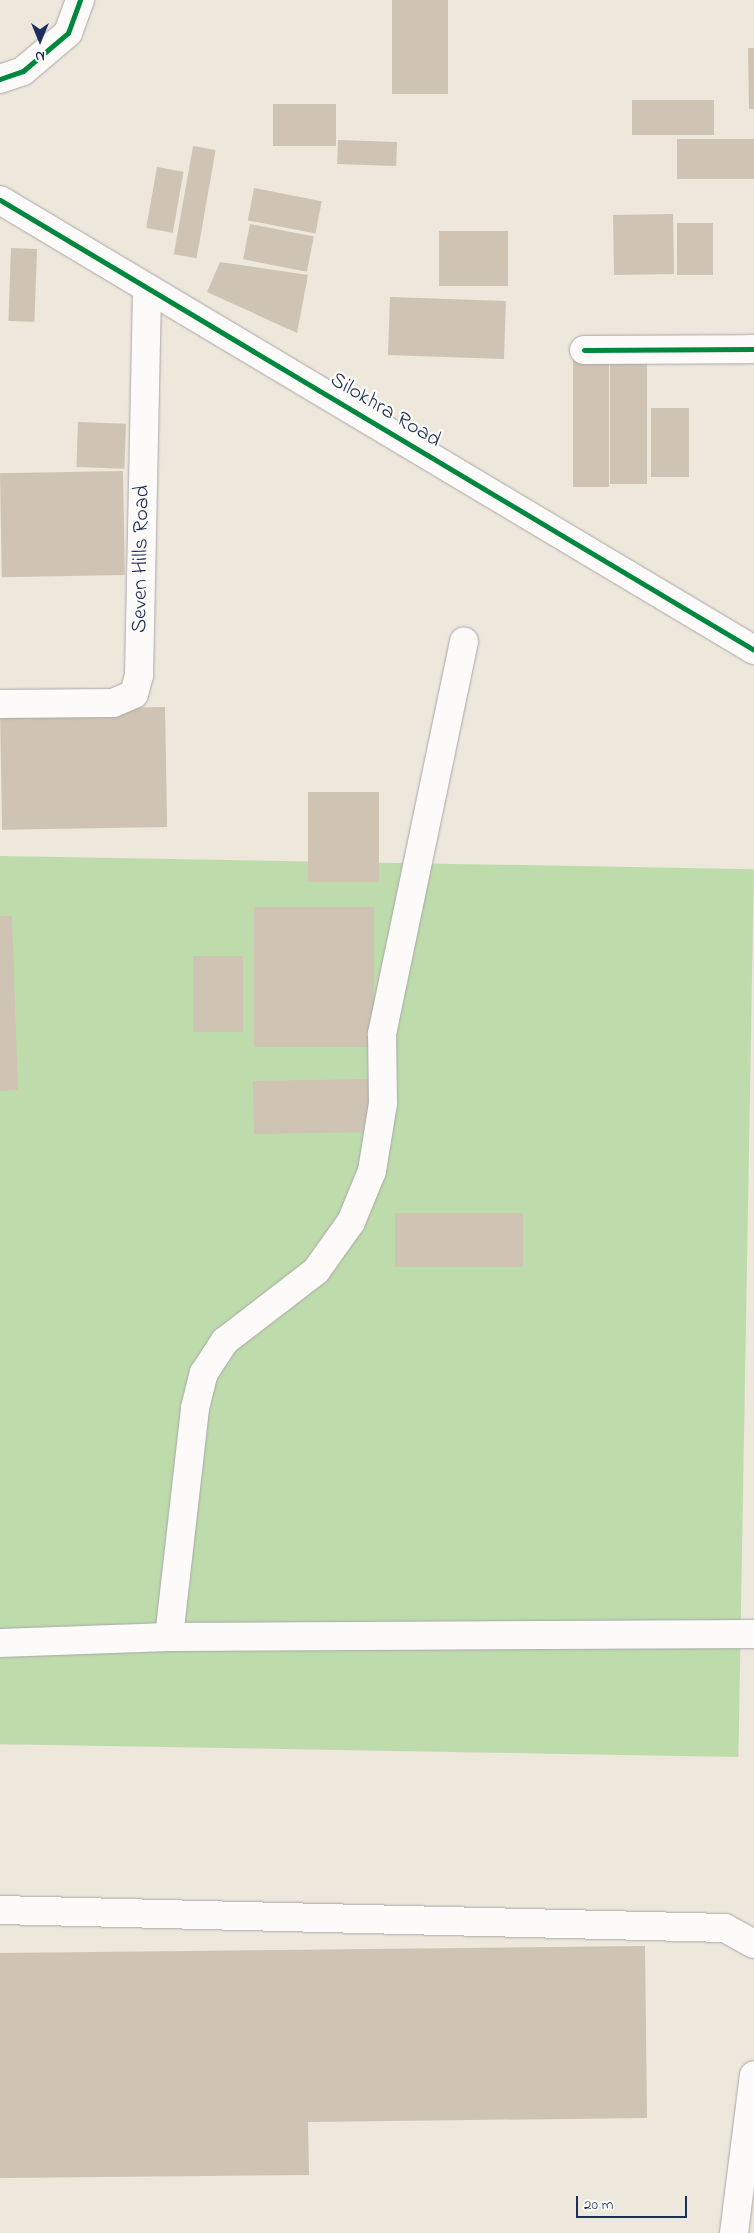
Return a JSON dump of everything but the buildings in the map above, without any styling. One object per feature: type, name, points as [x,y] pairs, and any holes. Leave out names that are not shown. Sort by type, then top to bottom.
[{"type":"street","points":[[0,79],[23,71],[68,33],[80,0]]},
{"type":"street","name":"Silokhra Road","points":[[0,200],[754,650]]},
{"type":"street","name":"Seven Hills Road","points":[[0,704],[113,703],[134,694],[139,675],[147,288]]},
{"type":"street","points":[[584,350],[754,349]]},
{"type":"street","points":[[169,1637],[204,1372],[225,1341],[316,1271],[351,1222],[372,1171],[383,1103],[382,1034],[464,641]]},
{"type":"street","points":[[0,1642],[169,1637],[754,1634]]},
{"type":"street","points":[[0,1910],[725,1928],[754,1944]]},
{"type":"street","points":[[734,2233],[754,2075]]},
{"type":"green space","points":[[0,856],[754,869],[738,1757],[0,1744]]},
{"type":"cycle path","points":[[0,79],[23,71],[68,33],[80,0]]},
{"type":"cycle path","points":[[0,200],[754,650]]},
{"type":"cycle path","points":[[584,350],[754,349]]}]
